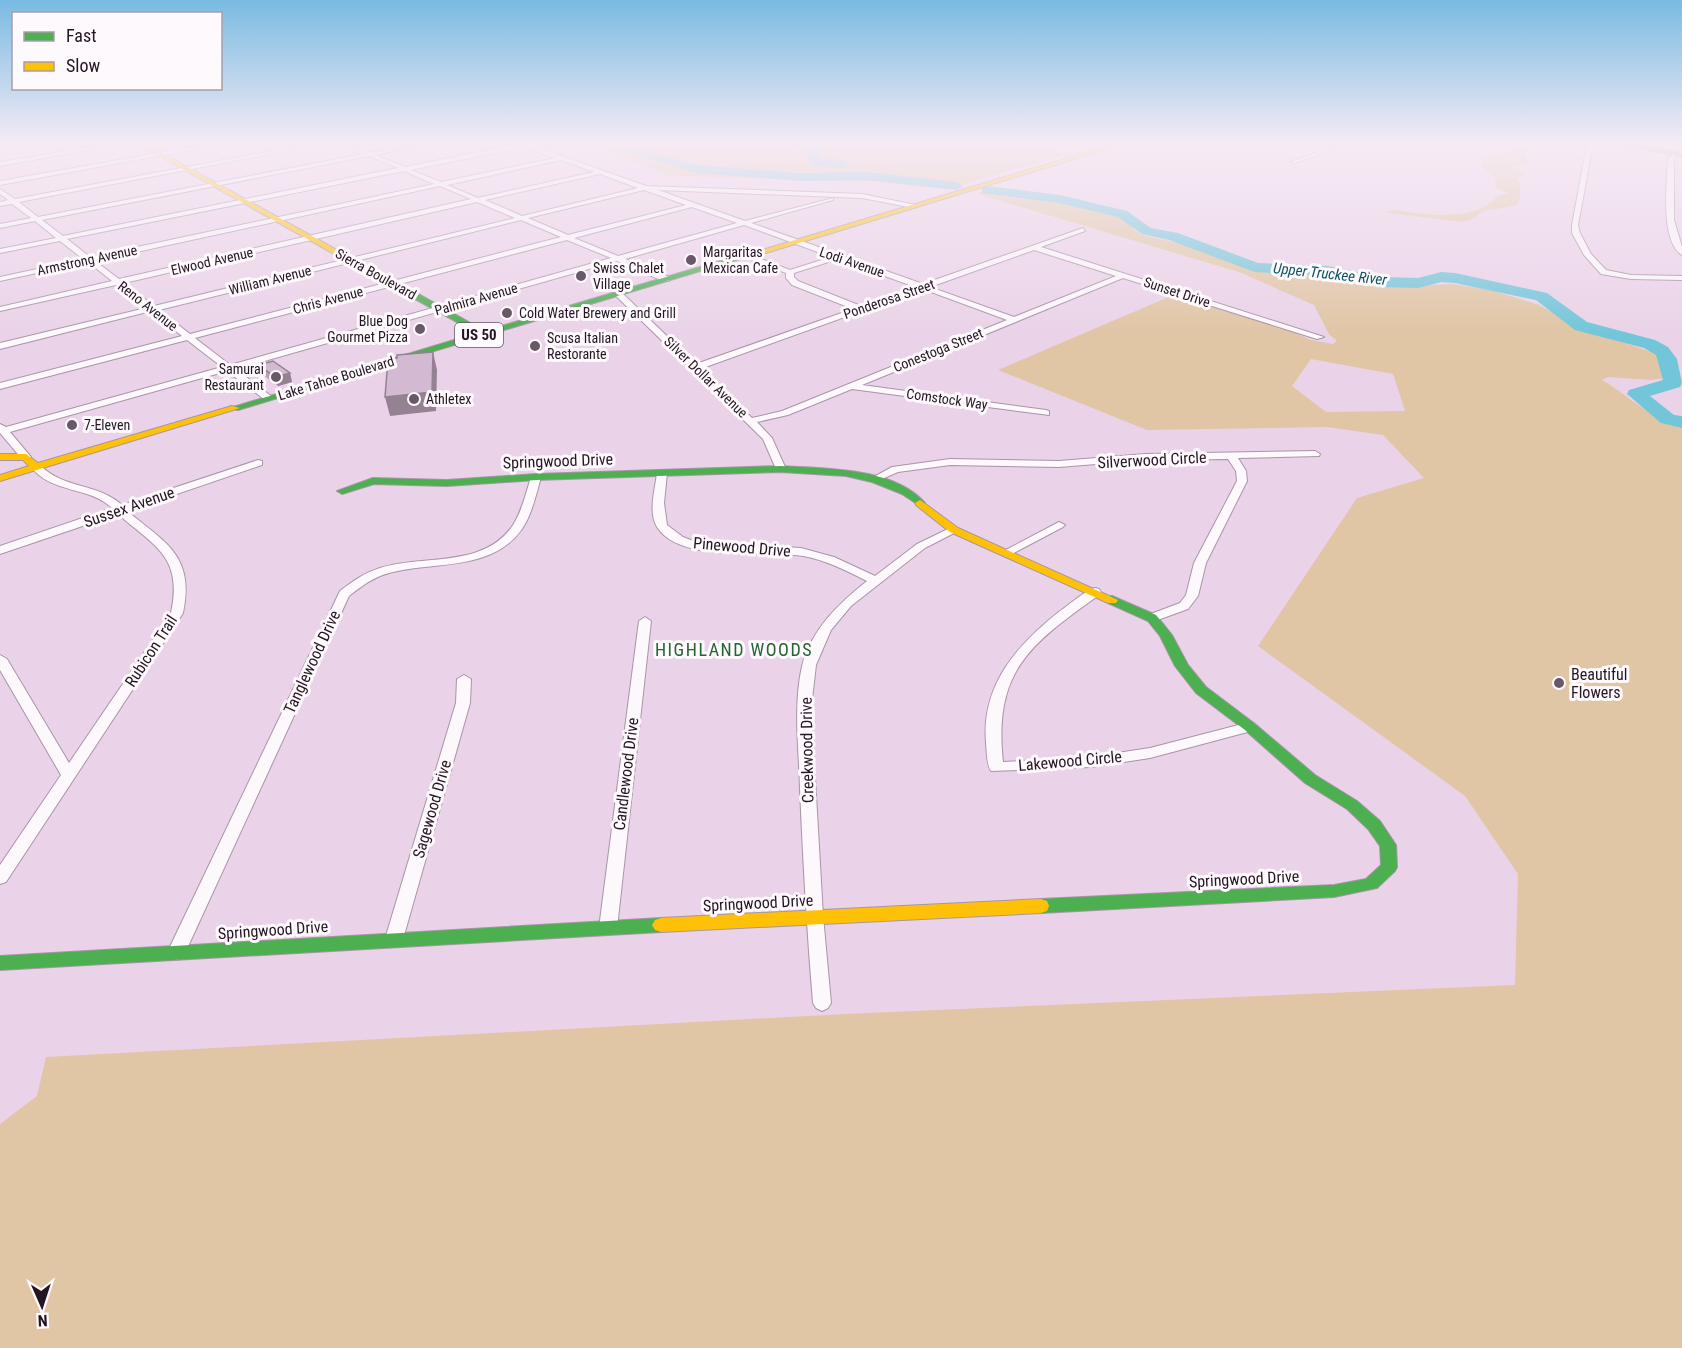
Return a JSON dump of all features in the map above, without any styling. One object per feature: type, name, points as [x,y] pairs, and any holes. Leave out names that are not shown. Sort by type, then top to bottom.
[{"type":"main road","name":"Sierra Boulevard","points":[[256,207],[485,334]]},
{"type":"main road","name":"Lake Tahoe Boulevard","points":[[0,478],[31,462],[268,398],[911,207]]},
{"type":"main road","points":[[0,458],[31,462]]},
{"type":"main road","name":"Springwood Drive","points":[[0,963],[814,916],[1334,891],[1371,884],[1389,867],[1388,846],[1374,825],[1352,805],[1310,779],[1250,726],[1201,690],[1182,666],[1166,635],[1152,618],[954,530],[906,492],[875,479],[846,473],[781,469],[536,477],[447,483],[373,481],[342,491]]},
{"type":"street","name":"Reno Avenue","points":[[21,207],[226,368],[268,398]]},
{"type":"street","points":[[0,226],[98,207]]},
{"type":"street","points":[[0,251],[217,207]]},
{"type":"street","name":"Armstrong Avenue","points":[[0,279],[333,207]]},
{"type":"street","name":"Elwood Avenue","points":[[0,309],[447,207]]},
{"type":"street","points":[[493,207],[666,279]]},
{"type":"street","name":"William Avenue","points":[[0,346],[566,207]]},
{"type":"street","name":"Chris Avenue","points":[[0,386],[685,207]]},
{"type":"street","name":"Lodi Avenue","points":[[697,207],[1013,319]]},
{"type":"street","name":"Palmira Avenue","points":[[2,429],[801,207]]},
{"type":"street","points":[[1578,207],[1576,232],[1596,267],[1611,274],[1682,278]]},
{"type":"street","points":[[1672,207],[1675,242],[1682,253]]},
{"type":"street","name":"Ponderosa Street","points":[[696,367],[1083,230]]},
{"type":"street","name":"Sunset Drive","points":[[1035,248],[1320,337]]},
{"type":"street","points":[[756,260],[790,272],[838,257]]},
{"type":"street","points":[[790,272],[795,283],[862,309]]},
{"type":"street","name":"Conestoga Street","points":[[750,421],[784,412],[1124,275]]},
{"type":"street","name":"Silver Dollar Avenue","points":[[618,294],[767,438],[781,469]]},
{"type":"street","name":"Comstock Way","points":[[849,386],[1046,413]]},
{"type":"street","name":"Rubicon Trail","points":[[0,878],[177,613],[183,593],[180,574],[162,543],[119,510],[111,500],[52,481],[42,475],[2,429]]},
{"type":"street","points":[[1231,456],[1316,454]]},
{"type":"street","name":"Silverwood Circle","points":[[875,479],[896,470],[950,462],[1059,464],[1146,457],[1231,456],[1241,471],[1242,481],[1200,563],[1192,596],[1184,606],[1152,618]]},
{"type":"street","name":"Sussex Avenue","points":[[0,550],[258,463]]},
{"type":"street","name":"Pinewood Drive","points":[[662,473],[658,515],[665,531],[686,543],[714,548],[778,548],[810,553],[874,580]]},
{"type":"street","name":"Tanglewood Drive","points":[[176,953],[344,594],[354,582],[376,571],[398,566],[462,559],[502,544],[516,529],[536,477]]},
{"type":"street","points":[[1006,553],[1059,525]]},
{"type":"street","name":"Creekwood Drive","points":[[822,1003],[814,916],[804,708],[809,665],[825,629],[847,603],[921,546],[954,530]]},
{"type":"street","name":"Lakewood Circle","points":[[1095,592],[1042,629],[1020,653],[1002,684],[992,714],[996,767],[1091,762],[1150,753],[1250,726]]},
{"type":"street","name":"Candlewood Drive","points":[[608,928],[645,621]]},
{"type":"street","points":[[0,659],[69,775]]},
{"type":"street","name":"Sagewood Drive","points":[[394,939],[464,703],[464,679]]},
{"type":"shaded area","points":[[1020,207],[1079,207],[1120,217],[1127,220],[1134,230],[1146,236],[1186,245],[1245,267],[1269,273],[1325,274],[1387,287],[1452,284],[1491,290],[1539,305],[1579,327],[1657,354],[1666,378],[1651,380],[1608,377],[1602,380],[1660,418],[1682,425],[1682,1348],[0,1348],[0,1124],[37,1096],[46,1057],[845,1014],[1515,985],[1518,874],[1465,796],[1258,646],[1357,498],[1424,478],[1383,435],[1327,427],[1147,430],[998,370],[1178,293],[1291,331],[1311,340],[1333,344],[1337,341],[1329,334],[1314,305],[1239,272]],"holes":[[[1311,359],[1393,374],[1405,411],[1326,412],[1292,386]]]},
{"type":"shaded area","points":[[1483,207],[1510,207],[1484,211],[1471,220],[1461,222],[1389,213],[1388,211],[1450,215]]},
{"type":"building","points":[[433,352],[432,392],[385,397],[388,359],[397,358],[397,355]]},
{"type":"building","points":[[273,361],[290,373],[275,377],[259,365]]},
{"type":"waterway","name":"Upper Truckee River","points":[[1090,207],[1122,214],[1147,231],[1173,236],[1255,267],[1328,271],[1382,282],[1418,283],[1441,277],[1455,278],[1541,296],[1581,326],[1619,338],[1649,344],[1662,351],[1668,359],[1673,383],[1636,394],[1668,419],[1682,422]]},
{"type":"traffic: fast","points":[[235,408],[763,251]]},
{"type":"traffic: fast","points":[[396,285],[485,334]]},
{"type":"traffic: fast","points":[[342,491],[373,481],[447,483],[536,477],[781,469],[846,473],[875,479],[906,492],[920,503]]},
{"type":"traffic: fast","points":[[1041,906],[1334,891],[1371,884],[1389,867],[1388,845],[1374,825],[1352,805],[1310,779],[1250,727],[1201,690],[1182,666],[1166,635],[1152,618],[1112,600]]},
{"type":"traffic: fast","points":[[0,963],[661,925]]},
{"type":"traffic: slow","points":[[255,207],[396,285]]},
{"type":"traffic: slow","points":[[763,251],[911,207]]},
{"type":"traffic: slow","points":[[0,478],[235,408]]},
{"type":"traffic: slow","points":[[0,457],[26,457],[36,467]]},
{"type":"traffic: slow","points":[[920,503],[954,530],[1112,600]]},
{"type":"traffic: slow","points":[[661,925],[1041,906]]},
{"type":"place","name":"Margaritas Mexican Cafe","points":[[691,260]]},
{"type":"place","name":"Swiss Chalet Village","points":[[581,276]]},
{"type":"place","name":"Cold Water Brewery and Grill","points":[[507,313]]},
{"type":"place","name":"Blue Dog Gourmet Pizza","points":[[420,329]]},
{"type":"place","name":"Scusa Italian Restorante","points":[[535,346]]},
{"type":"place","name":"Samurai Restaurant","points":[[276,377]]},
{"type":"place","name":"Athletex","points":[[414,399]]},
{"type":"place","name":"7-Eleven","points":[[72,425]]},
{"type":"place","name":"Beautiful Flowers","points":[[1559,683]]},
{"type":"district","name":"HIGHLAND WOODS","points":[[734,649]]}]
